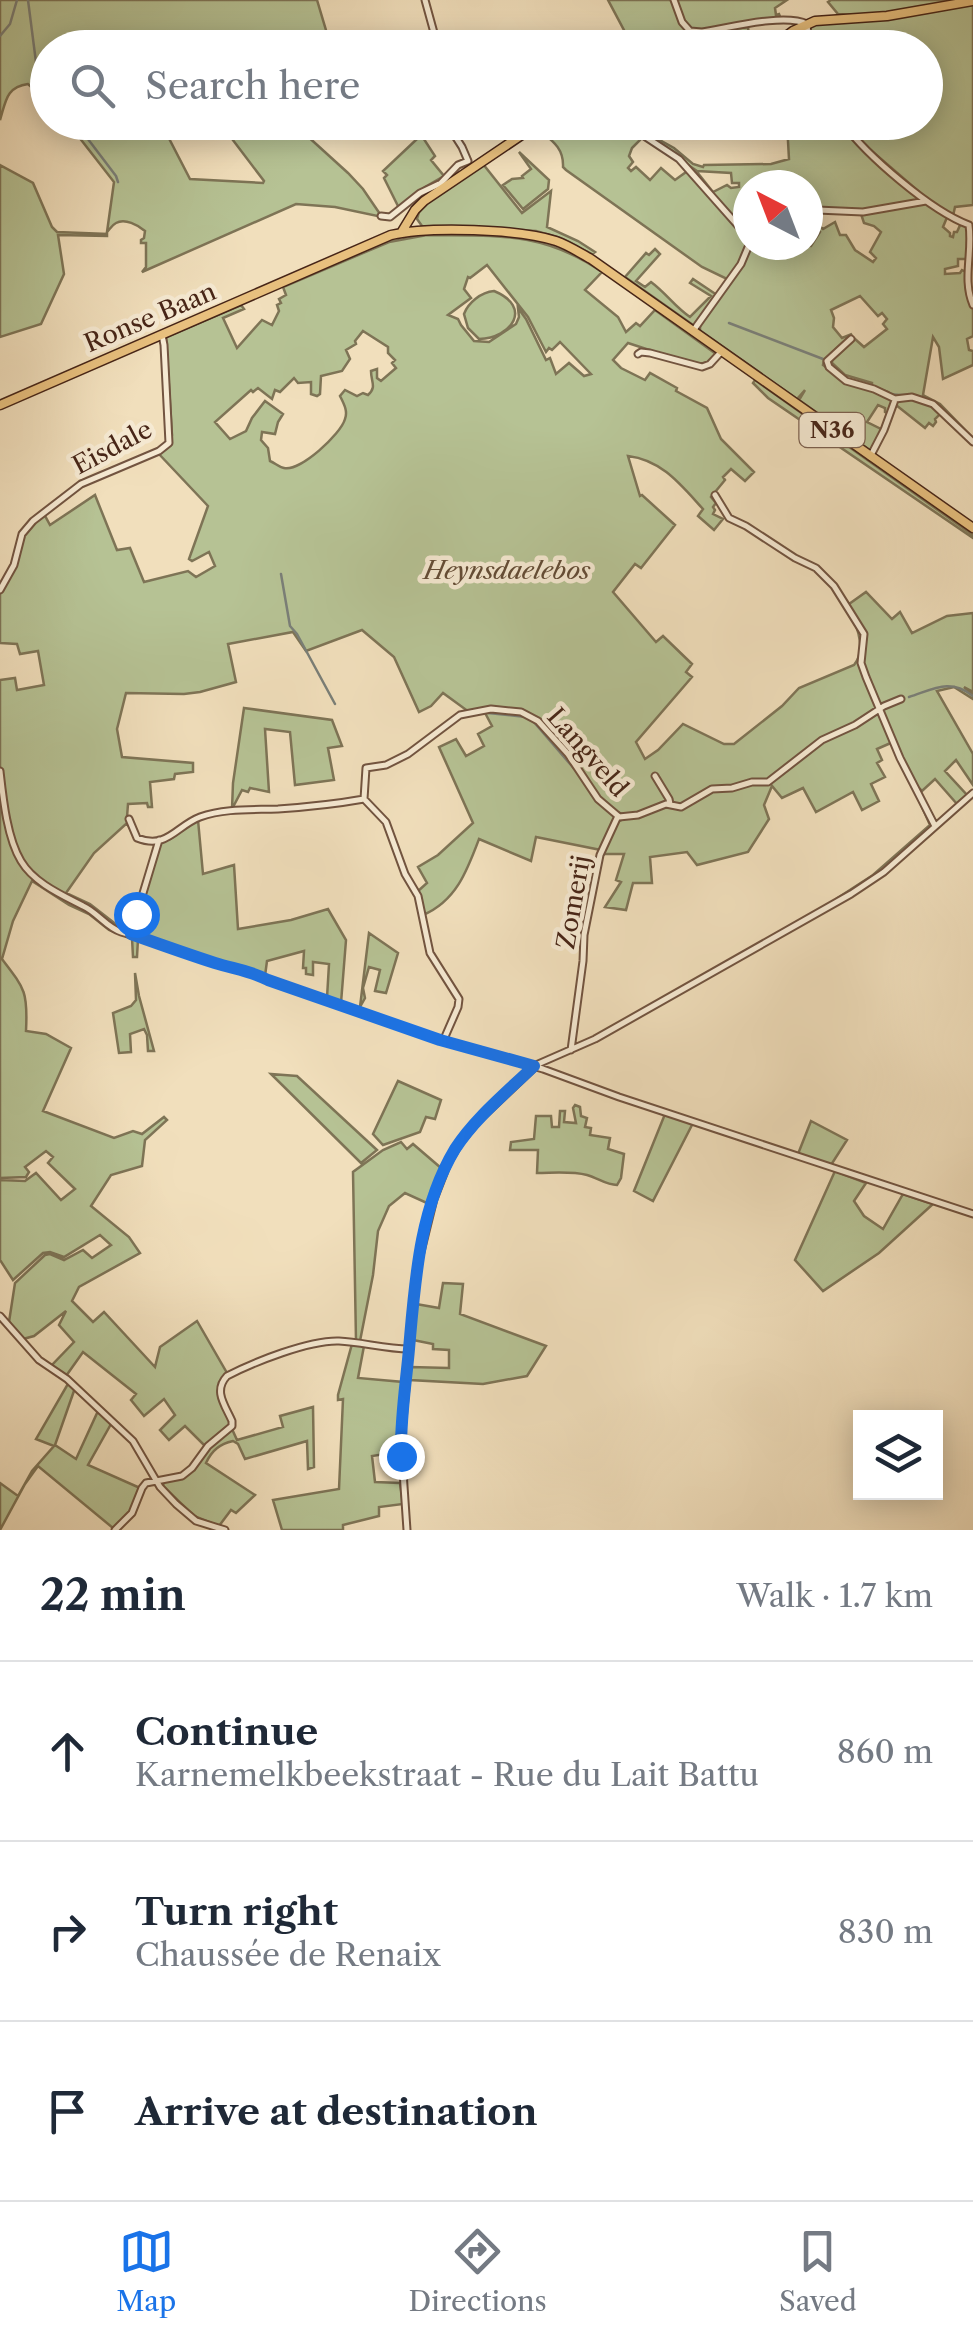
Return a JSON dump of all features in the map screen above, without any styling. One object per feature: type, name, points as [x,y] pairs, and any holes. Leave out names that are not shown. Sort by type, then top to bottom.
[{"type":"main road","points":[[800,30],[821,20],[887,16],[973,2]]},
{"type":"main road","points":[[401,233],[430,197],[514,140]]},
{"type":"main road","points":[[416,231],[418,212],[430,197]]},
{"type":"main road","name":"N36","points":[[401,233],[524,234],[553,240],[591,259],[973,528]]},
{"type":"main road","name":"Ronse Baan","points":[[0,405],[401,233]]},
{"type":"street","points":[[425,0],[433,30]]},
{"type":"street","points":[[674,0],[684,26],[691,30]]},
{"type":"street","points":[[709,30],[801,20],[807,30]]},
{"type":"street","points":[[458,140],[468,161]]},
{"type":"street","points":[[651,140],[680,158],[733,220]]},
{"type":"street","points":[[859,140],[893,175],[926,201],[954,219],[971,223],[968,288],[973,305]]},
{"type":"street","points":[[430,197],[458,165],[468,161],[478,164]]},
{"type":"street","points":[[381,216],[390,217],[420,193],[439,184]]},
{"type":"street","points":[[823,210],[863,212],[926,201]]},
{"type":"street","points":[[693,331],[744,260]]},
{"type":"street","name":"Eisdale","points":[[0,590],[12,570],[21,537],[34,521],[82,484],[169,443],[162,334]]},
{"type":"street","points":[[851,340],[830,358],[828,366],[846,381],[895,399],[912,396],[934,404],[973,442]]},
{"type":"street","points":[[638,354],[650,353],[702,367],[721,351]]},
{"type":"street","points":[[870,457],[895,399]]},
{"type":"street","points":[[715,495],[729,518],[816,568],[838,590],[864,634],[862,666],[895,748],[935,826]]},
{"type":"street","points":[[654,776],[676,808],[715,789],[768,782],[822,740],[902,698]]},
{"type":"street","name":"Langveld","points":[[364,799],[368,767],[386,765],[408,754],[460,716],[483,710],[507,710],[526,714],[538,722],[583,773],[598,799],[618,816]]},
{"type":"street","points":[[0,771],[10,829],[24,865],[48,886],[94,911],[116,930],[244,969],[444,1040],[534,1066],[973,1214]]},
{"type":"street","points":[[407,1530],[401,1442],[420,1247],[448,1163],[472,1128],[534,1066],[612,1030],[851,894],[884,872],[973,793]]},
{"type":"street","points":[[130,819],[137,838],[146,842],[169,838],[194,820],[212,814],[364,799],[386,822],[420,903],[430,954],[459,999],[444,1040]]},
{"type":"street","points":[[618,816],[638,815],[670,804]]},
{"type":"street","name":"Zomerij","points":[[571,1050],[585,928],[602,849],[618,816]]},
{"type":"street","points":[[131,934],[159,840]]},
{"type":"street","points":[[0,1316],[39,1360],[67,1379],[128,1435],[155,1480],[191,1518],[226,1530]]},
{"type":"street","points":[[116,1530],[136,1506],[149,1481],[182,1476],[232,1426],[219,1390],[228,1375],[318,1342],[409,1349]]},
{"type":"street","points":[[125,1521],[129,1530]]},
{"type":"green space","points":[[0,0],[317,0],[326,30],[30,30],[30,86],[15,88],[0,120]]},
{"type":"green space","points":[[608,0],[674,0],[685,30],[624,30]]},
{"type":"green space","points":[[676,0],[787,0],[775,8],[781,19],[703,30],[687,27]]},
{"type":"green space","points":[[966,0],[854,15],[838,14],[828,2]]},
{"type":"green space","points":[[973,4],[973,205],[955,207],[953,216],[866,146],[923,200],[859,211],[823,208],[823,170],[733,170],[732,183],[731,173],[697,171],[651,140],[660,140],[703,167],[771,164],[789,159],[788,140],[943,140],[943,30],[806,27]]},
{"type":"green space","points":[[81,140],[170,140],[190,179],[263,183],[233,140],[312,140],[363,189],[382,217],[296,204],[142,272],[146,267],[146,243],[141,243],[145,231],[123,221],[107,232],[114,182]]},
{"type":"green space","points":[[416,140],[425,140],[435,156],[431,160],[444,176],[399,208],[383,171]]},
{"type":"green space","points":[[552,140],[640,140],[629,156],[633,162],[628,168],[631,171],[636,167],[650,180],[661,168],[675,180],[689,170],[697,172],[713,192],[727,185],[731,188],[733,260],[741,260],[727,279],[702,267],[566,170]]},
{"type":"green space","points":[[519,152],[549,180],[548,189],[523,209],[503,185],[523,178],[531,169]]},
{"type":"green space","points":[[483,164],[522,213],[551,191],[547,227],[595,252],[536,231],[422,226],[417,219],[428,201]]},
{"type":"green space","points":[[0,165],[33,183],[57,232],[107,236],[58,235],[64,274],[41,324],[0,337]]},
{"type":"green space","points":[[925,201],[948,215],[943,227],[950,236],[961,223],[969,227],[971,259],[958,259],[958,266],[945,269],[945,274],[962,270],[968,273],[973,336],[967,339],[969,350],[973,351],[973,365],[943,379],[939,347],[933,337],[923,395],[940,404],[973,441],[944,410],[933,426],[929,423],[925,428],[896,405],[889,414],[878,405],[867,422],[883,430],[871,451],[799,400],[805,390],[797,399],[700,331],[700,325],[745,260],[823,260],[823,229],[835,222],[840,235],[846,235],[855,250],[873,262],[876,258],[870,252],[881,232],[864,223],[861,214]],"holes":[[[860,296],[878,316],[882,313],[887,329],[864,347],[855,339],[832,363],[845,375],[872,383],[887,395],[840,378],[823,365],[852,334],[842,338],[833,327],[831,310]]]},
{"type":"green space","name":"Heynsdaelebos","points":[[427,235],[497,236],[559,249],[602,272],[585,290],[618,317],[626,332],[636,323],[640,326],[655,310],[716,354],[704,365],[628,343],[613,360],[645,380],[650,373],[707,408],[721,439],[754,472],[745,481],[731,469],[723,477],[725,480],[711,497],[716,503],[713,514],[723,519],[714,530],[698,516],[703,509],[670,475],[640,458],[628,456],[640,496],[675,525],[641,568],[635,564],[613,592],[656,642],[663,636],[692,664],[686,672],[692,677],[636,742],[645,759],[683,724],[724,744],[734,744],[799,688],[854,665],[860,640],[840,596],[808,566],[817,568],[761,533],[818,566],[849,604],[866,592],[892,619],[900,612],[912,633],[947,616],[973,613],[973,692],[964,687],[973,699],[954,687],[937,691],[973,754],[973,785],[956,760],[945,771],[967,795],[957,804],[935,779],[922,791],[916,791],[932,826],[880,871],[836,899],[873,875],[930,825],[893,742],[877,749],[882,760],[877,763],[885,777],[871,784],[879,801],[862,810],[853,792],[816,812],[803,788],[782,798],[772,786],[764,805],[769,819],[748,852],[697,865],[687,852],[650,857],[652,883],[633,883],[626,910],[605,907],[621,882],[616,880],[624,854],[602,854],[617,822],[630,816],[604,802],[574,760],[540,723],[597,799],[616,816],[601,850],[536,837],[531,861],[479,839],[452,893],[423,915],[417,892],[427,883],[418,867],[438,855],[473,823],[439,747],[456,739],[466,756],[484,746],[478,734],[492,726],[484,711],[523,714],[538,720],[522,712],[505,709],[469,712],[443,693],[419,712],[394,657],[362,630],[306,651],[293,632],[228,644],[236,682],[184,694],[126,693],[117,729],[122,757],[193,763],[193,772],[150,782],[152,807],[147,803],[128,804],[127,817],[135,836],[127,823],[94,853],[66,893],[90,904],[122,929],[133,925],[133,931],[159,842],[198,820],[203,874],[234,865],[238,929],[328,909],[346,940],[341,1003],[327,998],[329,964],[313,962],[313,975],[306,974],[304,951],[267,961],[265,976],[171,946],[170,952],[138,939],[137,957],[133,957],[132,938],[109,930],[32,881],[13,921],[2,959],[23,992],[26,1031],[46,1034],[71,1048],[43,1111],[114,1138],[133,1131],[142,1134],[164,1117],[167,1120],[145,1140],[142,1166],[111,1175],[91,1206],[129,1237],[140,1253],[79,1287],[72,1301],[93,1322],[104,1312],[155,1367],[160,1347],[197,1321],[227,1373],[218,1391],[231,1423],[205,1446],[185,1426],[169,1440],[160,1430],[175,1415],[164,1399],[144,1416],[131,1400],[136,1394],[83,1352],[66,1376],[51,1366],[74,1342],[59,1325],[66,1311],[34,1336],[23,1339],[9,1322],[15,1283],[45,1255],[64,1260],[83,1250],[92,1258],[111,1245],[100,1235],[64,1257],[50,1252],[43,1253],[13,1280],[0,1260],[0,1180],[25,1181],[36,1173],[61,1200],[75,1189],[48,1163],[53,1157],[46,1151],[25,1167],[29,1172],[26,1177],[0,1178],[0,680],[15,678],[17,690],[44,685],[38,651],[20,654],[17,644],[0,643],[0,593],[15,567],[23,535],[31,525],[44,514],[50,525],[95,495],[117,550],[130,548],[144,582],[188,571],[196,577],[215,566],[209,552],[189,559],[208,506],[158,453],[169,445],[172,435],[166,337],[241,305],[244,309],[223,318],[237,348],[262,320],[272,325],[279,311],[279,299],[286,295],[283,287],[389,242]],"holes":[[[487,265],[528,317],[546,352],[560,342],[591,374],[584,376],[569,363],[556,374],[518,308],[516,324],[489,342],[474,341],[458,319],[448,315],[471,298],[464,289],[468,277]],[[363,331],[388,347],[396,368],[381,381],[377,369],[371,371],[373,387],[368,395],[357,396],[345,390],[340,396],[346,413],[342,426],[319,451],[300,464],[284,468],[270,461],[268,448],[261,440],[262,432],[275,434],[283,414],[265,401],[246,431],[230,439],[215,422],[251,390],[258,388],[272,399],[275,390],[280,392],[294,378],[298,383],[311,382],[311,394],[317,396],[321,376],[342,371],[350,359],[346,350],[356,344]]]},
{"type":"green space","points":[[655,249],[660,254],[636,281],[645,287],[651,282],[690,317],[711,296],[690,283],[693,279],[717,295],[697,324],[693,325],[625,277],[646,253],[649,255]]},
{"type":"green space","points":[[494,291],[513,305],[514,321],[501,333],[479,339],[468,328],[464,314],[476,299]]},
{"type":"green space","points":[[755,380],[973,538],[768,398],[753,383]]},
{"type":"green space","points":[[244,708],[332,720],[342,746],[328,748],[334,780],[295,785],[290,732],[265,729],[269,792],[242,790],[232,809]]},
{"type":"green space","points":[[369,933],[398,953],[386,993],[375,991],[380,970],[369,967],[360,1007]]},
{"type":"green space","points":[[135,973],[154,1051],[148,1051],[144,1029],[130,1034],[131,1052],[119,1053],[113,1013],[136,1000]]},
{"type":"green space","points":[[271,1074],[297,1076],[377,1150],[361,1163]]},
{"type":"green space","points":[[398,1081],[441,1100],[435,1119],[426,1117],[420,1132],[383,1145],[373,1134]]},
{"type":"green space","points":[[575,1105],[580,1107],[581,1116],[587,1118],[585,1127],[591,1128],[590,1135],[610,1138],[608,1149],[624,1154],[617,1185],[581,1174],[537,1173],[538,1150],[510,1150],[511,1142],[534,1139],[536,1116],[551,1116],[552,1127],[559,1127],[560,1111],[565,1111],[564,1122],[576,1123]]},
{"type":"green space","points":[[665,1114],[693,1123],[653,1201],[634,1191]]},
{"type":"green space","points":[[811,1121],[847,1140],[831,1165],[798,1154]]},
{"type":"green space","points":[[401,1142],[407,1149],[413,1144],[441,1168],[429,1204],[405,1193],[389,1206],[378,1231],[360,1341],[356,1341],[353,1172]]},
{"type":"green space","points":[[835,1171],[866,1183],[854,1201],[864,1216],[883,1229],[903,1194],[933,1204],[879,1253],[823,1291],[795,1260]]},
{"type":"green space","points":[[443,1283],[463,1284],[460,1314],[546,1346],[527,1376],[483,1384],[410,1380],[411,1367],[449,1368],[449,1350],[433,1349],[433,1344],[413,1340],[416,1304],[439,1308]]},
{"type":"green space","points":[[352,1344],[364,1346],[358,1378],[403,1382],[398,1452],[372,1456],[375,1482],[400,1483],[403,1504],[379,1507],[379,1516],[343,1525],[343,1530],[282,1530],[273,1500],[339,1489],[343,1399],[338,1400],[338,1395]]},
{"type":"green space","points":[[69,1382],[75,1388],[55,1445],[76,1459],[98,1411],[111,1424],[88,1465],[140,1488],[131,1511],[112,1530],[38,1466],[0,1530],[0,1483],[18,1496],[32,1471],[54,1446],[36,1439]]},
{"type":"green space","points":[[313,1407],[314,1467],[308,1469],[307,1441],[245,1459],[233,1441],[211,1454],[206,1463],[255,1495],[236,1513],[231,1510],[219,1526],[194,1516],[163,1486],[164,1481],[182,1477],[232,1429],[237,1440],[283,1427],[280,1416]]},
{"type":"waterway","points":[[0,36],[10,24],[17,0]]},
{"type":"waterway","points":[[28,0],[32,30]]},
{"type":"waterway","points":[[89,140],[118,182]]},
{"type":"waterway","points":[[729,323],[823,359]]},
{"type":"waterway","points":[[888,393],[926,399],[955,422]]},
{"type":"waterway","points":[[281,574],[290,626],[335,704]]},
{"type":"waterway","points":[[909,697],[949,686],[973,696]]},
{"type":"waterway","points":[[488,713],[526,717]]},
{"type":"waterway","points":[[533,721],[577,772]]},
{"type":"waterway","points":[[592,795],[615,817]]},
{"type":"route","points":[[136,914],[131,934],[224,966],[244,969],[440,1040],[534,1066],[463,1138],[434,1199],[417,1268],[401,1456]]}]
